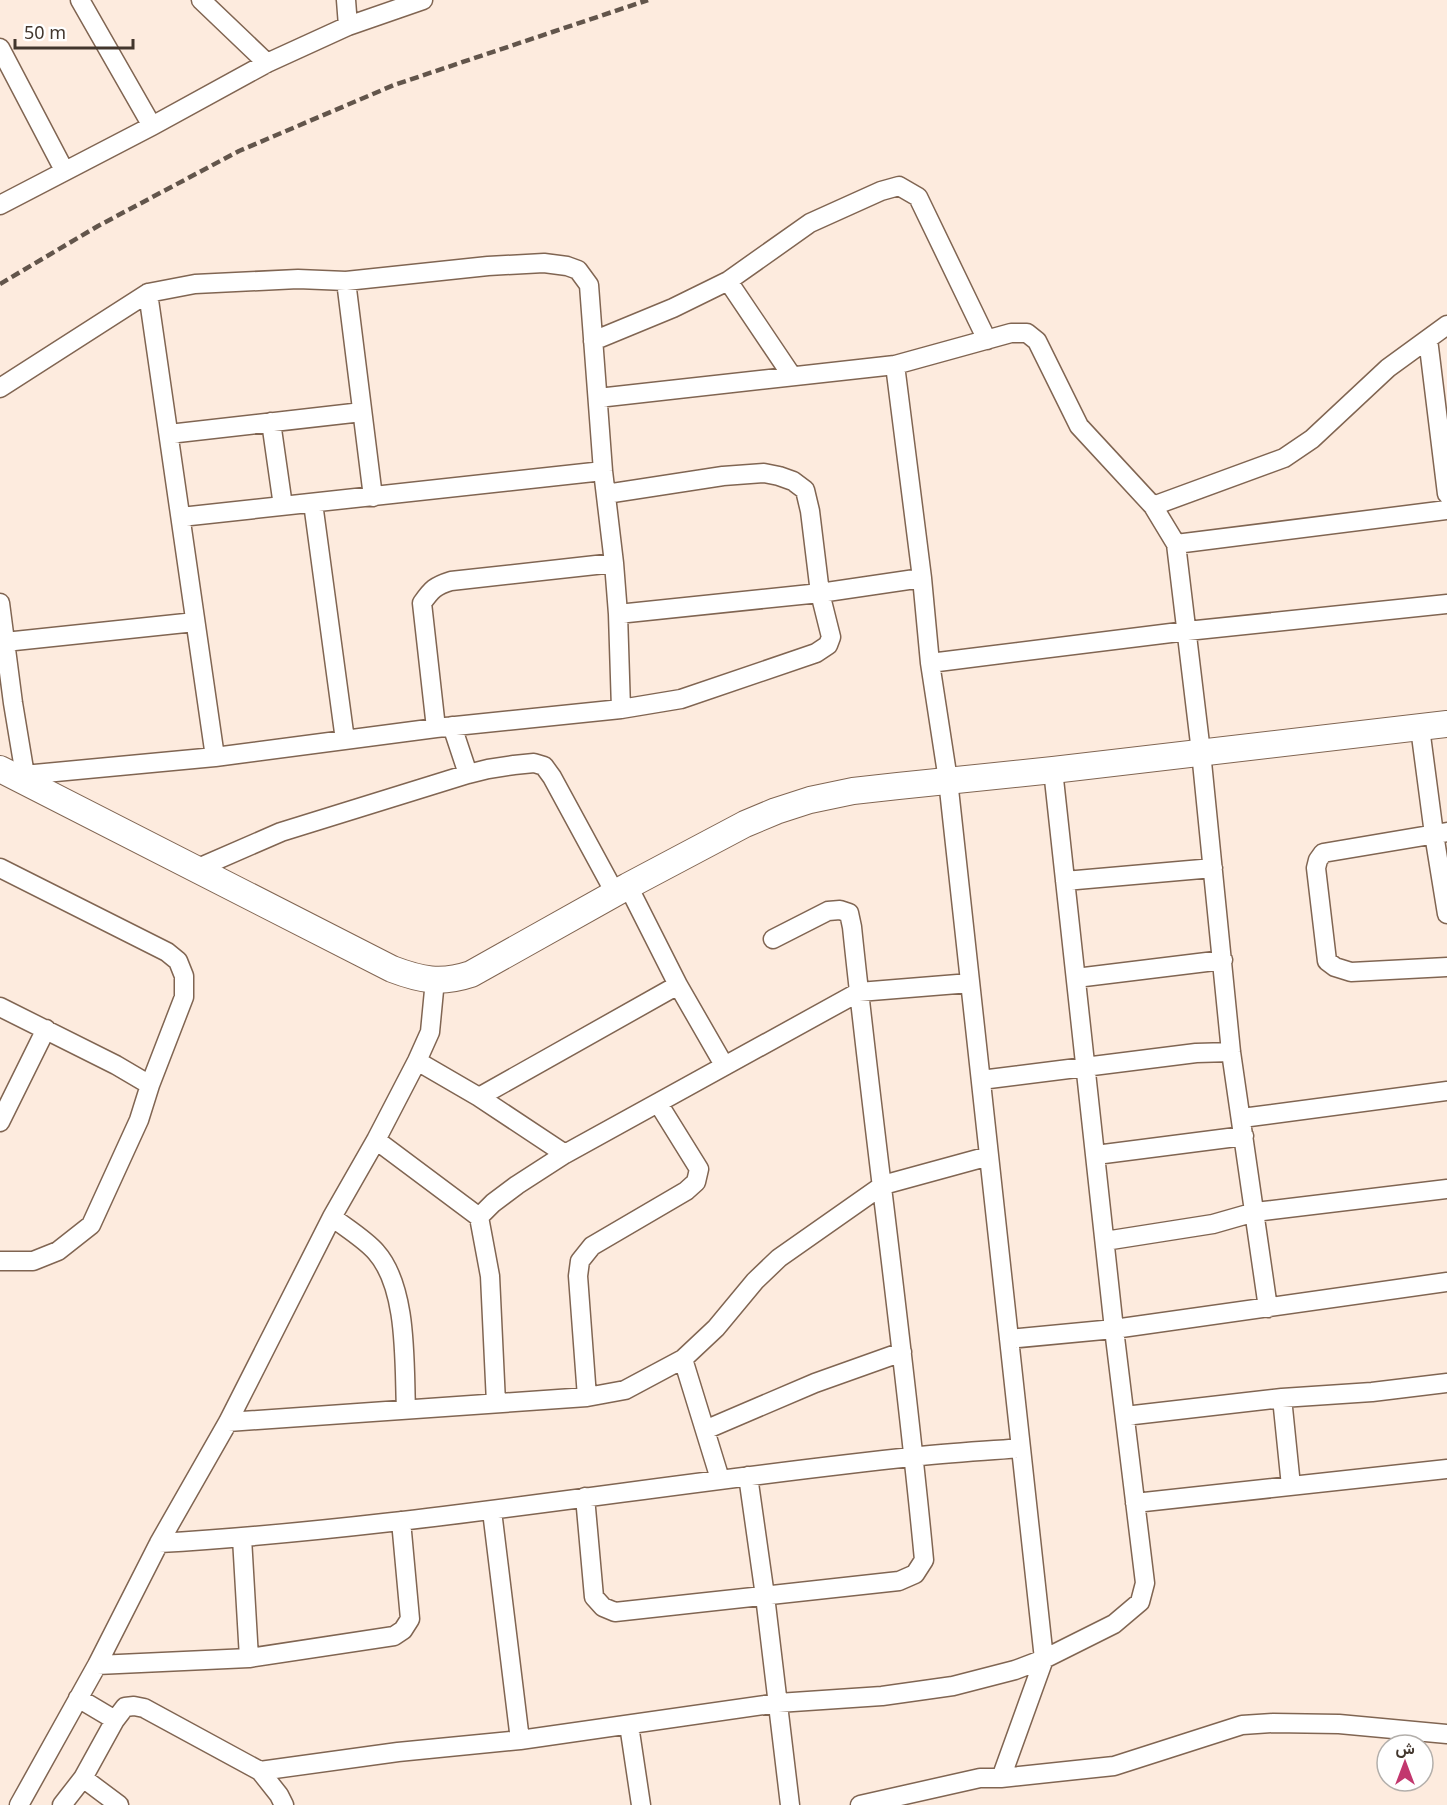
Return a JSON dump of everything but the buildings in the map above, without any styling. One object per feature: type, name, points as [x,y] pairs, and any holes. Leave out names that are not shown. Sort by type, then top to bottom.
[{"type":"main road","points":[[8,773],[392,969],[417,978],[435,980],[458,978],[471,974],[745,824],[810,800],[948,780],[1447,724]]},
{"type":"street","points":[[80,0],[152,126]]},
{"type":"street","points":[[201,0],[267,63]]},
{"type":"street","points":[[346,0],[348,26]]},
{"type":"street","points":[[0,205],[267,63],[348,26],[423,0]]},
{"type":"street","points":[[0,48],[64,170]]},
{"type":"street","points":[[593,341],[673,308],[728,281],[810,223],[881,190],[899,186],[918,197],[987,340]]},
{"type":"street","points":[[0,388],[148,293],[195,284],[298,279],[346,281],[488,266],[544,263],[578,270],[589,285],[603,471],[618,614],[621,709]]},
{"type":"street","points":[[346,281],[373,496]]},
{"type":"street","points":[[728,281],[792,376]]},
{"type":"street","points":[[148,293],[215,757]]},
{"type":"street","points":[[1153,506],[1284,458],[1312,439],[1388,368],[1447,325]]},
{"type":"street","points":[[598,398],[896,365],[1011,333],[1027,333],[1037,340],[1078,426],[1153,506],[1176,544],[1214,868],[1231,1052],[1268,1308]]},
{"type":"street","points":[[1428,339],[1447,494]]},
{"type":"street","points":[[896,365],[930,663],[948,780],[1044,1659],[1001,1778]]},
{"type":"street","points":[[169,435],[362,412]]},
{"type":"street","points":[[271,422],[283,506]]},
{"type":"street","points":[[181,517],[603,471]]},
{"type":"street","points":[[0,603],[13,703],[8,773],[215,757],[444,727],[621,709],[681,699],[816,653],[828,645],[831,637],[820,592],[810,511],[805,490],[793,481],[764,474],[723,476],[606,494]]},
{"type":"street","points":[[313,503],[345,740]]},
{"type":"street","points":[[1176,544],[1447,510]]},
{"type":"street","points":[[468,774],[444,727],[422,603],[437,585],[452,581],[614,563]]},
{"type":"street","points":[[618,614],[820,592],[922,578]]},
{"type":"street","points":[[930,663],[1187,630],[1447,604]]},
{"type":"street","points":[[5,642],[195,622]]},
{"type":"street","points":[[1420,728],[1441,833],[1447,914]]},
{"type":"street","points":[[195,869],[281,832],[468,774],[514,765],[544,766],[621,890],[724,1065]]},
{"type":"street","points":[[261,1771],[398,1752],[520,1740],[778,1703],[882,1696],[953,1686],[1015,1670],[1044,1659],[1114,1624],[1140,1602],[1145,1583],[1114,1329],[1053,770]]},
{"type":"street","points":[[1441,833],[1323,853],[1316,868],[1327,961],[1335,967],[1351,972],[1447,967]]},
{"type":"street","points":[[0,868],[167,952],[178,961],[184,976],[184,997],[139,1120],[91,1225],[58,1251],[33,1261],[0,1261]]},
{"type":"street","points":[[1065,881],[1214,868]]},
{"type":"street","points":[[585,1497],[594,1597],[603,1607],[615,1612],[899,1581],[915,1574],[924,1560],[883,1185],[849,913],[840,910],[828,911],[773,939]]},
{"type":"street","points":[[1076,978],[1223,960]]},
{"type":"street","points":[[19,1805],[97,1665],[159,1543],[228,1422],[332,1217],[417,1061],[430,1032],[435,980]]},
{"type":"street","points":[[479,1216],[517,1185],[565,1154],[859,992],[970,983]]},
{"type":"street","points":[[479,1097],[678,985]]},
{"type":"street","points":[[0,1007],[116,1065],[150,1085]]},
{"type":"street","points":[[0,1122],[46,1029]]},
{"type":"street","points":[[981,1080],[1196,1053],[1231,1052]]},
{"type":"street","points":[[417,1061],[479,1097],[565,1154]]},
{"type":"street","points":[[1096,1155],[1447,1091]]},
{"type":"street","points":[[587,1397],[578,1276],[580,1261],[592,1246],[686,1191],[696,1182],[699,1169],[658,1104]]},
{"type":"street","points":[[376,1140],[479,1216],[490,1276],[496,1403]]},
{"type":"street","points":[[228,1422],[587,1397],[625,1390],[683,1359],[716,1328],[755,1281],[779,1258],[883,1185],[989,1156]]},
{"type":"street","points":[[1105,1241],[1214,1224],[1255,1212],[1447,1189]]},
{"type":"street","points":[[332,1217],[376,1252],[394,1281],[402,1325],[406,1410]]},
{"type":"street","points":[[1009,1339],[1114,1329],[1447,1282]]},
{"type":"street","points":[[705,1430],[815,1383],[902,1352]]},
{"type":"street","points":[[683,1359],[720,1479]]},
{"type":"street","points":[[1125,1416],[1282,1398],[1372,1392],[1447,1383]]},
{"type":"street","points":[[1282,1398],[1291,1486]]},
{"type":"street","points":[[159,1543],[242,1538],[492,1511],[720,1479],[914,1457],[1021,1448]]},
{"type":"street","points":[[1135,1503],[1447,1469]]},
{"type":"street","points":[[748,1476],[790,1805]]},
{"type":"street","points":[[492,1511],[520,1740]]},
{"type":"street","points":[[97,1665],[249,1658],[394,1636],[403,1630],[410,1619],[401,1521]]},
{"type":"street","points":[[242,1538],[249,1658]]},
{"type":"street","points":[[78,1698],[115,1720]]},
{"type":"street","points":[[62,1805],[83,1778],[124,1707],[134,1706],[144,1708],[261,1771],[284,1805]]},
{"type":"street","points":[[861,1805],[980,1778],[1114,1767],[1242,1725],[1273,1722],[1339,1724],[1447,1734]]},
{"type":"street","points":[[629,1725],[641,1805]]},
{"type":"street","points":[[83,1778],[119,1805]]},
{"type":"railway","points":[[0,284],[98,226],[239,151],[394,85],[648,0]]}]
